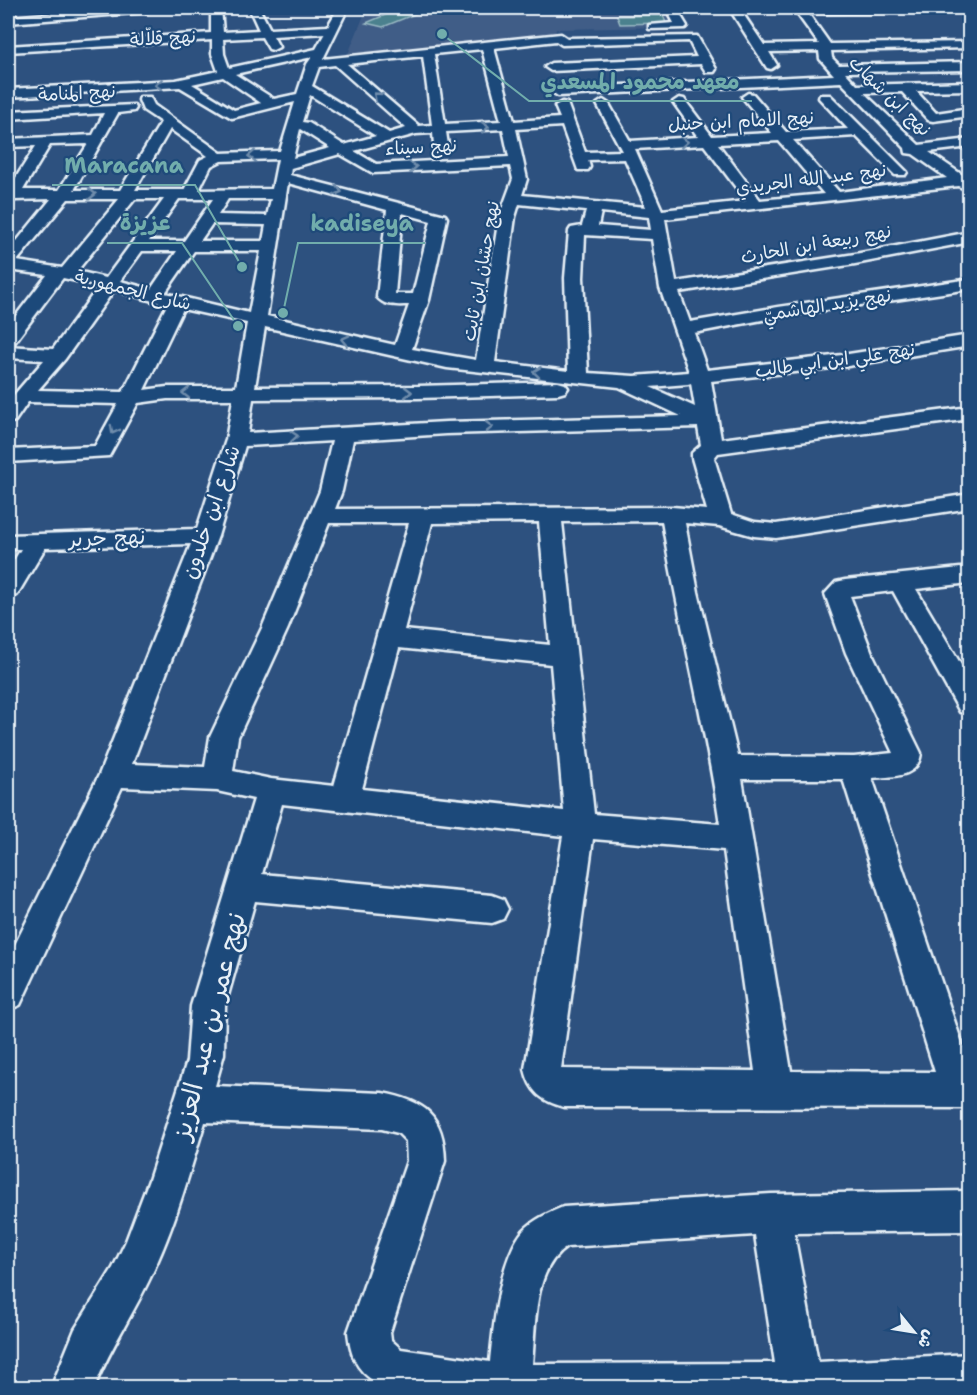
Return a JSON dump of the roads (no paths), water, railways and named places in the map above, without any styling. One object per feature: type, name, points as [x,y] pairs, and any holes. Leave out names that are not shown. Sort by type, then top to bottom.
[{"type":"street","points":[[44,8],[53,17]]},
{"type":"street","points":[[11,19],[53,17],[72,12],[147,8],[146,36]]},
{"type":"street","points":[[640,27],[681,26],[671,8]]},
{"type":"street","points":[[734,8],[773,68]]},
{"type":"street","points":[[814,29],[831,19],[893,8],[969,8]]},
{"type":"street","points":[[954,8],[969,21]]},
{"type":"street","points":[[799,9],[831,19]]},
{"type":"street","name":"نهج ابن شهاب","points":[[799,9],[826,47],[825,57],[839,74],[901,138],[967,183]]},
{"type":"street","points":[[256,13],[275,52],[309,71],[387,137]]},
{"type":"street","points":[[8,49],[146,36],[217,36],[264,33],[336,15]]},
{"type":"street","name":"شارع ابن خلدون","points":[[8,994],[113,775],[206,536],[236,440],[282,173],[309,71],[336,15]]},
{"type":"street","points":[[216,16],[219,54],[224,71]]},
{"type":"street","points":[[11,19],[64,37],[71,44]]},
{"type":"street","points":[[266,62],[309,71],[428,51],[542,39],[563,33],[562,42],[691,38],[707,64],[551,67]]},
{"type":"street","points":[[10,197],[64,194],[224,194],[343,150],[416,130],[567,122],[542,39]]},
{"type":"street","name":"نهج حسّان ابن ثابت","points":[[485,366],[507,217],[520,179],[487,45]]},
{"type":"street","points":[[761,49],[969,45]]},
{"type":"street","points":[[428,51],[425,72],[439,129],[443,165]]},
{"type":"street","points":[[253,53],[275,52]]},
{"type":"street","points":[[8,113],[12,93],[183,83],[266,62],[309,71],[373,73]]},
{"type":"street","points":[[558,92],[969,66]]},
{"type":"street","points":[[127,74],[224,71],[272,104]]},
{"type":"street","points":[[183,83],[230,114],[272,104],[309,71]]},
{"type":"street","points":[[350,73],[416,130]]},
{"type":"street","points":[[854,89],[964,86],[969,97]]},
{"type":"street","points":[[906,88],[933,117],[969,112]]},
{"type":"street","points":[[748,97],[836,197]]},
{"type":"street","points":[[679,102],[756,205]]},
{"type":"street","name":"نهج المنامة","points":[[8,113],[62,112],[87,115],[146,103],[168,121]]},
{"type":"street","points":[[603,104],[628,150],[633,174],[657,214],[669,288],[700,377],[712,447]]},
{"type":"street","points":[[826,105],[859,132],[900,172]]},
{"type":"street","points":[[8,264],[64,194],[113,110]]},
{"type":"street","points":[[56,127],[62,112]]},
{"type":"street","points":[[8,338],[128,194],[168,121],[218,157],[439,218],[420,300],[402,350]]},
{"type":"street","name":"نهج الامام ابن حنبل","points":[[567,122],[581,162],[628,150],[709,140],[859,132]]},
{"type":"street","name":"نهج سيناء","points":[[304,126],[373,169],[517,161]]},
{"type":"street","points":[[8,143],[98,139]]},
{"type":"street","points":[[10,197],[46,141]]},
{"type":"street","points":[[882,154],[969,143]]},
{"type":"street","points":[[14,405],[58,355],[139,246],[205,163],[218,157]]},
{"type":"street","name":"نهج عبد الله الجريدي","points":[[513,199],[657,214],[967,183]]},
{"type":"street","points":[[546,190],[647,195]]},
{"type":"street","points":[[155,296],[224,194]]},
{"type":"street","points":[[395,207],[386,297],[420,300]]},
{"type":"street","points":[[589,230],[595,207]]},
{"type":"street","points":[[209,219],[274,221]]},
{"type":"street","points":[[578,377],[574,278],[577,231],[659,235]]},
{"type":"street","name":"نهج ربيعة ابن الحارث","points":[[669,288],[855,259],[969,237]]},
{"type":"street","points":[[139,246],[269,246]]},
{"type":"street","name":"شارع الجمهورية","points":[[8,264],[63,273],[177,302],[388,350],[402,350],[447,362],[628,382]]},
{"type":"street","name":"نهج يزيد الهاشميّ","points":[[684,329],[778,312],[969,284]]},
{"type":"street","points":[[8,456],[102,452],[177,302]]},
{"type":"street","points":[[8,310],[29,311]]},
{"type":"street","name":"نهج علي ابن ابي طالب","points":[[628,382],[700,377],[842,361],[969,340]]},
{"type":"street","points":[[8,352],[58,355]]},
{"type":"street","points":[[14,405],[131,398],[167,393],[418,392],[574,387],[628,382],[708,420]]},
{"type":"street","points":[[721,519],[703,458],[703,453],[712,447],[969,413]]},
{"type":"street","points":[[236,440],[344,433],[708,420]]},
{"type":"street","points":[[217,779],[224,737],[275,628],[332,488],[344,433]]},
{"type":"street","points":[[320,516],[672,514],[721,519],[754,529],[776,531],[969,501]]},
{"type":"street","points":[[672,514],[686,592],[726,767],[776,1090]]},
{"type":"street","points":[[550,516],[580,825],[543,1069],[547,1082],[564,1089],[964,1090],[854,768]]},
{"type":"street","points":[[345,798],[422,517]]},
{"type":"street","name":"نهج جرير","points":[[8,542],[206,536]]},
{"type":"street","points":[[8,589],[38,540]]},
{"type":"street","points":[[726,767],[854,768],[897,766],[906,760],[907,753],[859,654],[837,594],[845,588],[969,575]]},
{"type":"street","points":[[900,582],[969,705]]},
{"type":"street","points":[[388,638],[562,656]]},
{"type":"street","points":[[113,775],[217,779],[271,791],[580,825],[737,838]]},
{"type":"street","name":"نهج عمر بن عبد العزيز","points":[[72,1388],[90,1344],[127,1282],[142,1251],[168,1180],[209,1045],[206,1021],[208,1006],[271,791]]},
{"type":"street","points":[[243,886],[492,909]]},
{"type":"street","points":[[193,1103],[382,1111],[401,1114],[416,1123],[427,1141],[426,1161],[369,1332],[371,1348],[380,1361],[397,1370],[508,1387],[801,1386],[969,1376]]},
{"type":"street","points":[[508,1387],[525,1278],[532,1254],[551,1233],[563,1227],[771,1214],[969,1211]]},
{"type":"street","points":[[771,1214],[801,1386]]},
{"type":"place","name":"معهد محمود المسعدي","points":[[442,34]]},
{"type":"place","name":"Maracana","points":[[242,267]]},
{"type":"place","name":"kadiseya","points":[[283,313]]},
{"type":"place","name":"عزيزة","points":[[238,326]]}]
